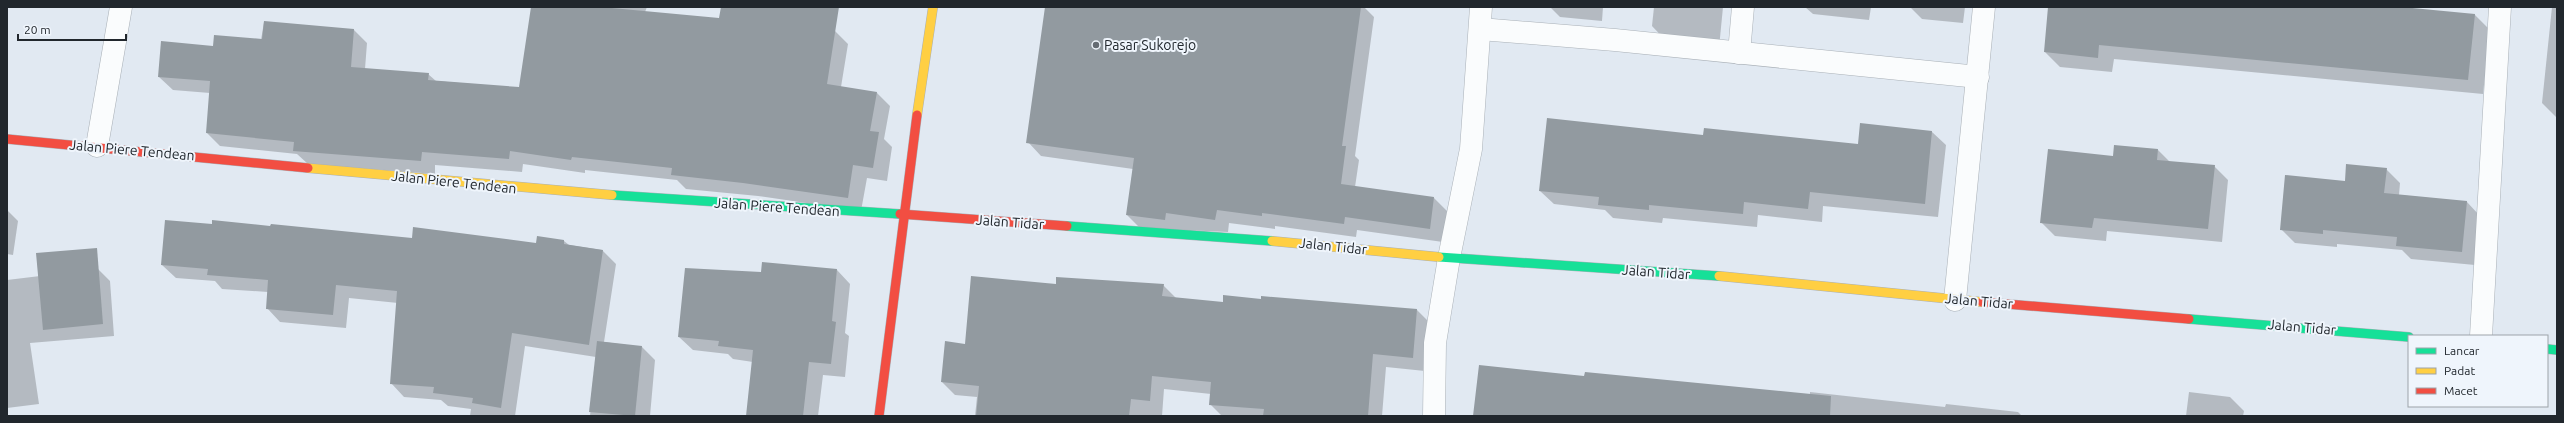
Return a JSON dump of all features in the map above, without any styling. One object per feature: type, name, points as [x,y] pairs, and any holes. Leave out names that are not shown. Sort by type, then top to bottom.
[{"type":"main road","points":[[879,416],[903,215],[933,7]]},
{"type":"main road","name":"Jalan Piere Tendean","points":[[7,139],[96,146],[546,191],[903,215]]},
{"type":"main road","name":"Jalan Tidar","points":[[903,215],[1210,234],[1449,258],[1726,276],[1955,300],[2408,337]]},
{"type":"street","points":[[96,146],[121,7]]},
{"type":"street","points":[[1434,416],[1435,343],[1449,258],[1471,149],[1481,7]]},
{"type":"street","points":[[1739,53],[1743,7]]},
{"type":"street","points":[[1955,300],[1984,7]]},
{"type":"street","points":[[2481,335],[2500,7]]},
{"type":"street","points":[[1480,29],[1978,77]]},
{"type":"building","points":[[531,7],[601,7],[719,18],[721,7],[839,7],[827,84],[877,92],[870,131],[879,132],[873,168],[853,165],[848,198],[743,183],[671,175],[672,168],[572,157],[571,160],[510,151],[509,159],[422,152],[421,161],[293,151],[294,142],[206,133],[210,81],[158,77],[161,41],[213,46],[214,35],[262,39],[264,21],[354,29],[351,67],[429,73],[428,80],[519,87]]},
{"type":"building","points":[[1045,7],[1361,7],[1342,146],[1346,146],[1341,184],[1434,197],[1430,229],[1345,217],[1344,224],[1262,213],[1262,216],[1217,210],[1215,220],[1166,213],[1165,220],[1126,215],[1134,158],[1026,143]]},
{"type":"building","points":[[2048,7],[2402,7],[2475,14],[2468,80],[2099,45],[2098,58],[2044,52]]},
{"type":"building","points":[[1547,118],[1703,135],[1704,128],[1858,144],[1860,123],[1932,131],[1925,204],[1810,192],[1808,209],[1744,202],[1743,214],[1649,205],[1649,210],[1598,205],[1599,197],[1539,191]]},
{"type":"building","points":[[2114,145],[2158,149],[2157,160],[2215,165],[2208,229],[2094,218],[2092,228],[2040,223],[2048,149],[2113,156]]},
{"type":"building","points":[[2346,164],[2387,168],[2384,193],[2467,201],[2462,252],[2396,246],[2397,237],[2323,230],[2323,234],[2280,230],[2285,175],[2345,181]]},
{"type":"building","points":[[165,220],[212,224],[212,220],[270,226],[271,224],[412,238],[413,227],[536,243],[537,236],[564,240],[564,244],[603,250],[589,345],[512,333],[501,408],[472,403],[473,398],[433,393],[434,387],[390,384],[397,291],[336,285],[333,315],[266,309],[268,280],[207,275],[208,269],[161,265]]},
{"type":"building","points":[[97,248],[103,324],[43,330],[36,253]]},
{"type":"building","points":[[762,262],[837,269],[832,321],[836,322],[831,364],[809,362],[803,416],[746,416],[753,350],[718,346],[719,341],[678,337],[685,268],[761,272]]},
{"type":"building","points":[[971,276],[1056,284],[1056,277],[1164,284],[1162,296],[1223,302],[1223,295],[1261,299],[1261,296],[1417,309],[1413,358],[1373,354],[1368,416],[1263,416],[1264,409],[1209,405],[1211,382],[1152,376],[1150,401],[1131,399],[1129,416],[976,416],[979,386],[941,382],[945,341],[965,344]]},
{"type":"building","points":[[597,341],[642,346],[635,416],[589,412]]},
{"type":"building","points":[[1479,365],[1584,376],[1585,372],[1831,396],[1830,416],[1473,416]]},
{"type":"traffic: fast","points":[[612,195],[900,214]]},
{"type":"traffic: fast","points":[[1067,226],[1272,241]]},
{"type":"traffic: fast","points":[[1439,257],[1719,276]]},
{"type":"traffic: fast","points":[[2189,319],[2408,337]]},
{"type":"traffic: fast","points":[[2548,349],[2557,350]]},
{"type":"traffic: slow","points":[[917,115],[933,7]]},
{"type":"traffic: slow","points":[[308,168],[612,195]]},
{"type":"traffic: slow","points":[[1272,241],[1439,257]]},
{"type":"traffic: slow","points":[[1719,276],[1982,302]]},
{"type":"traffic: jam","points":[[879,416],[917,115]]},
{"type":"traffic: jam","points":[[7,139],[308,168]]},
{"type":"traffic: jam","points":[[900,214],[1067,226]]},
{"type":"traffic: jam","points":[[1982,302],[2189,319]]},
{"type":"place","name":"Pasar Sukorejo","points":[[1096,45]]}]
